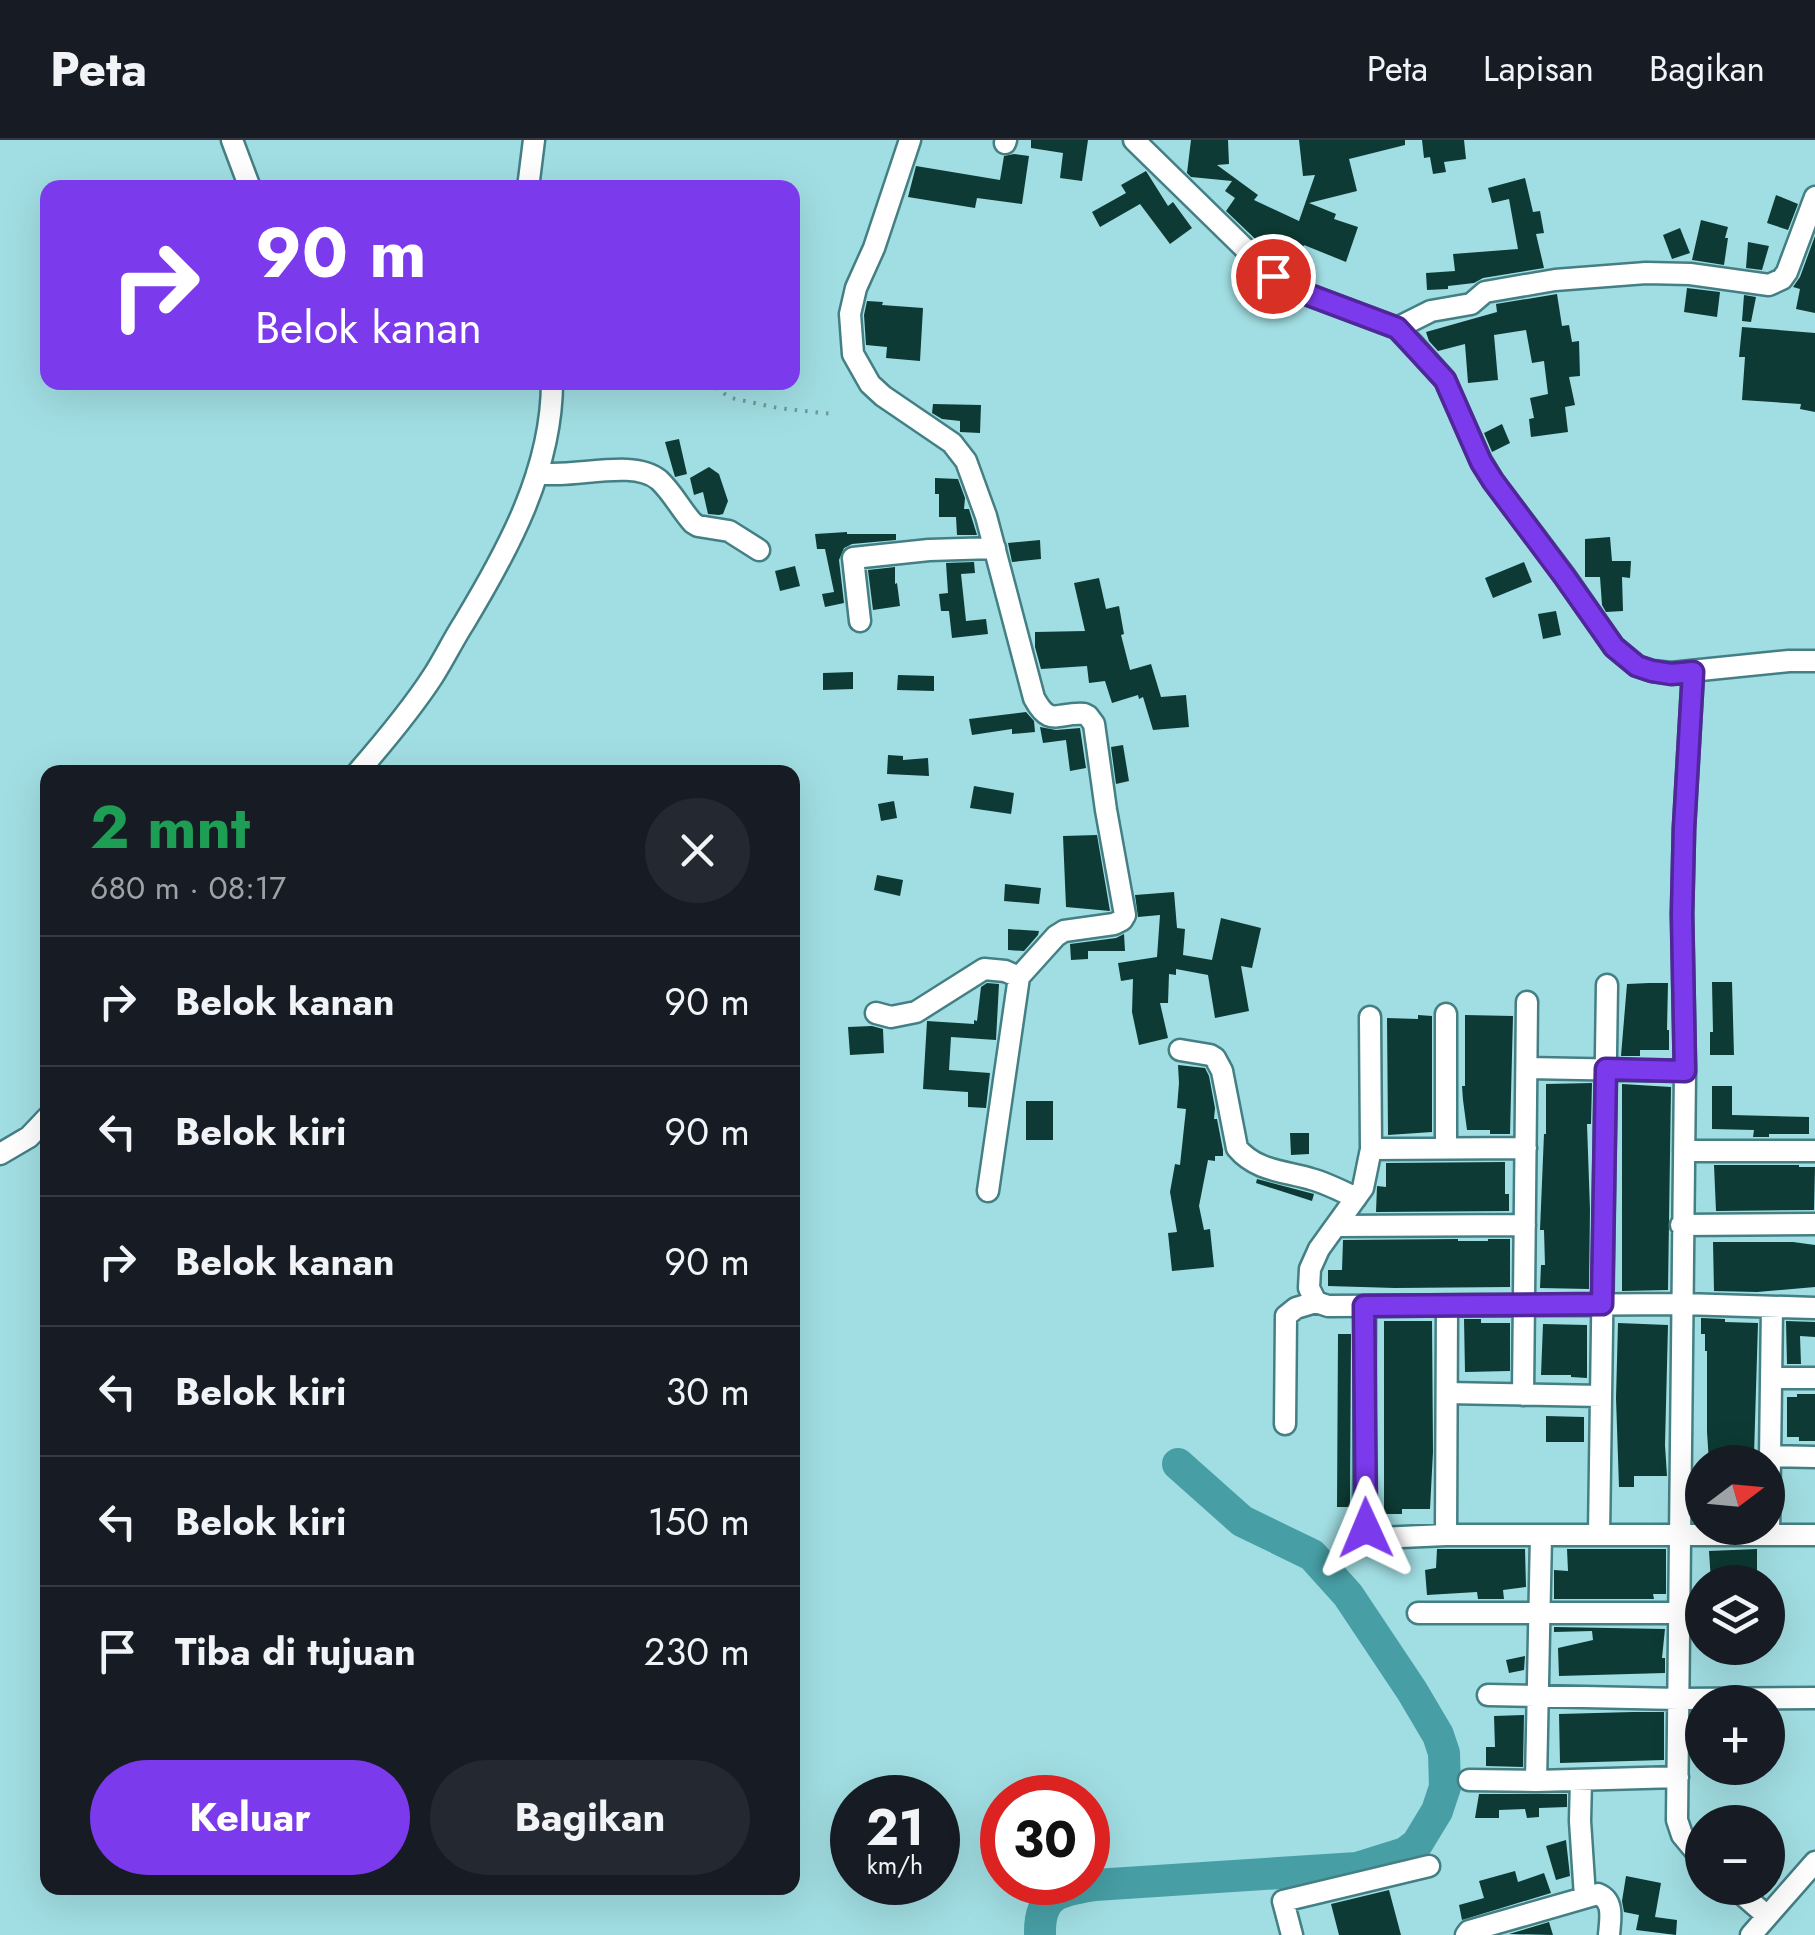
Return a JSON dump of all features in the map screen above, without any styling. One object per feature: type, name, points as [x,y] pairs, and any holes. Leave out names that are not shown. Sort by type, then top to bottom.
[{"type":"street","points":[[232,140],[247,180]]},
{"type":"street","points":[[529,180],[534,140]]},
{"type":"street","points":[[910,140],[874,248],[856,288],[850,314],[853,354],[870,384],[882,396],[952,443],[966,461],[986,516],[1041,712],[1050,717],[1084,714],[1094,724],[1125,915],[1114,924],[1064,931],[1018,977],[988,1191]]},
{"type":"street","points":[[1134,140],[1273,276],[1309,295],[1397,328],[1445,380],[1493,481],[1614,647],[1637,666],[1671,674],[1815,661]]},
{"type":"street","points":[[1397,328],[1431,311],[1472,304],[1485,292],[1555,280],[1646,273],[1776,283],[1787,272],[1815,197]]},
{"type":"street","points":[[364,765],[432,678],[490,582],[537,472],[546,443],[552,390]]},
{"type":"street","points":[[537,472],[555,476],[640,471],[656,477],[693,523],[729,530],[759,550]]},
{"type":"street","points":[[860,621],[854,558],[995,548]]},
{"type":"street","points":[[1685,1839],[1677,1820],[1685,1071],[1682,914],[1693,672]]},
{"type":"street","points":[[876,1012],[902,1016],[916,1012],[984,970],[1005,970],[1018,977]]},
{"type":"street","points":[[1598,1535],[1607,985]]},
{"type":"street","points":[[1524,1395],[1527,1002]]},
{"type":"street","points":[[1446,1014],[1446,1148]]},
{"type":"street","points":[[1316,1302],[1310,1288],[1310,1268],[1318,1249],[1363,1188],[1371,1148],[1370,1017]]},
{"type":"street","points":[[1180,1050],[1210,1055],[1220,1066],[1237,1148],[1244,1156],[1265,1168],[1314,1179],[1356,1198]]},
{"type":"street","points":[[1526,1068],[1685,1071]]},
{"type":"street","points":[[0,1154],[30,1137],[40,1126]]},
{"type":"street","points":[[1371,1148],[1526,1148]]},
{"type":"street","points":[[1684,1151],[1815,1150]]},
{"type":"street","points":[[1682,1225],[1815,1224]]},
{"type":"street","points":[[1336,1226],[1525,1225]]},
{"type":"street","points":[[1286,1424],[1286,1316],[1296,1308],[1316,1302],[1328,1306],[1683,1304],[1815,1308]]},
{"type":"street","points":[[1364,1306],[1368,1533],[1379,1538],[1685,1535]]},
{"type":"street","points":[[1446,1535],[1447,1306]]},
{"type":"street","points":[[1770,1445],[1772,1308]]},
{"type":"street","points":[[1771,1378],[1815,1378]]},
{"type":"street","points":[[1446,1394],[1601,1396]]},
{"type":"street","points":[[1785,1456],[1815,1457]]},
{"type":"street","points":[[1536,1781],[1541,1535]]},
{"type":"street","points":[[1785,1535],[1815,1535]]},
{"type":"street","points":[[1418,1613],[1680,1612]]},
{"type":"street","points":[[1488,1694],[1815,1698]]},
{"type":"street","points":[[1469,1780],[1678,1777]]},
{"type":"street","points":[[1581,1780],[1585,1898]]},
{"type":"street","points":[[1751,1935],[1815,1862]]},
{"type":"street","points":[[1292,1935],[1283,1901],[1429,1866]]},
{"type":"street","points":[[1466,1935],[1598,1894],[1607,1900],[1611,1914],[1608,1935]]},
{"type":"street","points":[[1755,1905],[1766,1915]]},
{"type":"path","points":[[718,390],[731,398],[778,408],[832,414]]},
{"type":"building","points":[[1031,140],[1088,140],[1082,181],[1060,178],[1063,153],[1031,148]]},
{"type":"building","points":[[1191,140],[1228,140],[1229,164],[1217,165],[1258,195],[1254,200],[1299,221],[1315,175],[1303,176],[1299,140],[1405,140],[1405,145],[1349,159],[1357,191],[1309,203],[1336,214],[1334,219],[1358,227],[1346,262],[1304,245],[1299,259],[1278,251],[1276,256],[1270,253],[1226,211],[1235,198],[1225,191],[1232,181],[1191,177],[1187,173]]},
{"type":"building","points":[[1422,140],[1464,140],[1466,159],[1444,162],[1446,172],[1433,174],[1430,157],[1424,158]]},
{"type":"building","points":[[1004,156],[1029,156],[1022,204],[977,198],[975,208],[908,197],[916,166],[1000,180]]},
{"type":"building","points":[[1146,171],[1168,206],[1173,202],[1192,228],[1170,244],[1140,204],[1100,227],[1092,212],[1126,193],[1121,185]]},
{"type":"building","points":[[1525,178],[1533,212],[1540,211],[1544,233],[1536,234],[1544,268],[1427,290],[1426,273],[1455,271],[1453,254],[1518,249],[1509,199],[1492,203],[1488,188]]},
{"type":"building","points":[[1776,195],[1798,204],[1788,230],[1767,223]]},
{"type":"building","points":[[1701,220],[1728,227],[1724,265],[1692,260]]},
{"type":"building","points":[[1680,228],[1690,253],[1672,259],[1663,235]]},
{"type":"building","points":[[1815,236],[1815,313],[1796,309],[1800,289],[1793,287]]},
{"type":"building","points":[[1748,242],[1769,246],[1762,270],[1746,268]]},
{"type":"building","points":[[1687,288],[1720,292],[1717,317],[1684,312]]},
{"type":"building","points":[[1557,294],[1562,326],[1569,325],[1572,342],[1579,341],[1580,376],[1569,377],[1575,405],[1565,407],[1568,432],[1531,437],[1529,419],[1534,418],[1530,398],[1548,394],[1544,361],[1532,363],[1526,330],[1494,335],[1498,380],[1468,383],[1465,344],[1438,351],[1426,332],[1497,312],[1496,304]]},
{"type":"building","points":[[1744,295],[1756,297],[1751,322],[1742,321]]},
{"type":"building","points":[[867,301],[923,308],[920,361],[886,358],[887,347],[866,345]]},
{"type":"building","points":[[1742,327],[1815,333],[1815,412],[1800,409],[1801,404],[1742,400]]},
{"type":"building","points":[[933,404],[981,405],[980,433],[960,432],[960,421],[942,419],[932,413]]},
{"type":"building","points":[[1502,424],[1510,443],[1492,452],[1484,433]]},
{"type":"building","points":[[679,439],[687,474],[675,477],[665,442]]},
{"type":"building","points":[[709,467],[719,474],[728,501],[723,514],[708,514],[703,492],[694,495],[690,478]]},
{"type":"building","points":[[935,478],[958,479],[965,498],[964,509],[969,509],[977,535],[957,535],[956,517],[939,517]]},
{"type":"building","points":[[815,534],[896,534],[896,540],[844,548],[839,560],[844,603],[825,607],[822,594],[834,592],[825,549],[817,549]]},
{"type":"building","points":[[1610,537],[1612,561],[1631,561],[1630,578],[1622,577],[1623,611],[1606,612],[1600,577],[1585,577],[1585,539]]},
{"type":"building","points":[[1040,540],[1041,559],[1012,562],[1008,543]]},
{"type":"building","points":[[974,562],[975,573],[961,574],[966,621],[986,619],[988,634],[952,638],[949,611],[941,611],[939,594],[948,593],[946,563]]},
{"type":"building","points":[[1524,562],[1532,582],[1493,598],[1485,578]]},
{"type":"building","points":[[795,566],[800,586],[780,591],[775,571]]},
{"type":"building","points":[[895,567],[900,606],[873,610],[868,570]]},
{"type":"building","points":[[1099,578],[1106,609],[1119,606],[1130,670],[1151,664],[1161,697],[1186,695],[1189,727],[1153,730],[1143,697],[1112,703],[1105,681],[1089,683],[1087,666],[1041,669],[1035,632],[1085,631],[1074,583]]},
{"type":"building","points":[[1556,611],[1561,635],[1543,639],[1538,614]]},
{"type":"building","points":[[853,672],[853,689],[823,690],[823,673]]},
{"type":"building","points":[[898,675],[934,676],[934,691],[897,690]]},
{"type":"building","points":[[1026,712],[1034,721],[1035,732],[1012,734],[1012,729],[972,735],[969,719]]},
{"type":"building","points":[[1040,727],[1080,728],[1086,768],[1070,771],[1066,740],[1043,743]]},
{"type":"building","points":[[1123,745],[1129,781],[1116,784],[1111,747]]},
{"type":"building","points":[[888,755],[903,756],[903,760],[928,758],[929,776],[887,774]]},
{"type":"building","points":[[974,786],[1014,793],[1011,814],[970,808]]},
{"type":"building","points":[[894,801],[897,818],[881,821],[878,804]]},
{"type":"building","points":[[1097,835],[1110,911],[1066,907],[1063,836]]},
{"type":"building","points":[[877,875],[903,880],[900,896],[874,890]]},
{"type":"building","points":[[1005,884],[1041,888],[1039,904],[1004,901]]},
{"type":"building","points":[[1174,892],[1177,928],[1185,929],[1183,955],[1212,960],[1221,918],[1261,928],[1252,968],[1241,966],[1249,1011],[1215,1018],[1208,975],[1176,969],[1176,975],[1169,974],[1168,1003],[1160,1003],[1168,1038],[1139,1045],[1132,1012],[1133,979],[1121,981],[1118,963],[1157,957],[1160,915],[1138,917],[1135,895]]},
{"type":"building","points":[[1008,929],[1039,931],[1024,951],[1008,950]]},
{"type":"building","points":[[1124,934],[1125,951],[1088,951],[1088,959],[1071,960],[1070,944]]},
{"type":"building","points":[[1712,982],[1732,982],[1734,1055],[1710,1055]]},
{"type":"building","points":[[1668,983],[1669,1050],[1640,1050],[1640,1056],[1621,1056],[1627,984]]},
{"type":"building","points":[[999,984],[996,1040],[951,1037],[949,1070],[990,1073],[986,1108],[968,1107],[968,1092],[923,1089],[927,1021],[974,1024],[981,987]]},
{"type":"building","points":[[1418,1015],[1432,1016],[1432,1132],[1388,1135],[1387,1018],[1418,1019]]},
{"type":"building","points":[[1465,1015],[1513,1016],[1510,1134],[1467,1130],[1462,1086]]},
{"type":"building","points":[[848,1027],[883,1029],[884,1053],[850,1055]]},
{"type":"building","points":[[1178,1065],[1205,1068],[1209,1076],[1223,1156],[1208,1160],[1199,1206],[1204,1230],[1210,1229],[1214,1267],[1172,1271],[1168,1233],[1177,1232],[1170,1192],[1175,1164],[1180,1165],[1186,1109],[1177,1108]]},
{"type":"building","points":[[1592,1083],[1591,1124],[1587,1124],[1589,1289],[1540,1288],[1541,1265],[1545,1265],[1544,1230],[1540,1230],[1546,1084]]},
{"type":"building","points":[[1622,1084],[1671,1087],[1668,1290],[1622,1291]]},
{"type":"building","points":[[1712,1086],[1732,1086],[1732,1115],[1809,1117],[1809,1134],[1753,1137],[1754,1130],[1712,1129]]},
{"type":"building","points":[[1026,1101],[1053,1101],[1053,1140],[1026,1140]]},
{"type":"building","points":[[1290,1133],[1309,1133],[1309,1154],[1291,1155]]},
{"type":"building","points":[[1505,1162],[1509,1211],[1376,1212],[1377,1186],[1386,1187],[1386,1163]]},
{"type":"building","points":[[1714,1165],[1815,1167],[1814,1210],[1716,1211]]},
{"type":"building","points":[[1257,1179],[1314,1194],[1312,1201],[1256,1183]]},
{"type":"building","points":[[1510,1239],[1510,1287],[1328,1286],[1328,1270],[1342,1270],[1343,1240]]},
{"type":"building","points":[[1713,1242],[1815,1245],[1815,1287],[1714,1291]]},
{"type":"building","points":[[1701,1318],[1758,1323],[1754,1445],[1708,1445],[1707,1351],[1705,1334],[1701,1334]]},
{"type":"building","points":[[1464,1319],[1510,1323],[1510,1371],[1465,1372]]},
{"type":"building","points":[[1384,1321],[1432,1321],[1430,1509],[1402,1509],[1402,1514],[1384,1514]]},
{"type":"building","points":[[1786,1321],[1815,1322],[1815,1337],[1800,1336],[1801,1364],[1787,1364]]},
{"type":"building","points":[[1618,1323],[1668,1325],[1667,1476],[1634,1476],[1634,1487],[1619,1487]]},
{"type":"building","points":[[1543,1324],[1587,1325],[1587,1378],[1541,1375]]},
{"type":"building","points":[[1338,1334],[1351,1334],[1350,1507],[1337,1507]]},
{"type":"building","points":[[1815,1394],[1815,1441],[1787,1437],[1787,1397]]},
{"type":"building","points":[[1546,1416],[1584,1417],[1584,1442],[1546,1442]]},
{"type":"building","points":[[1437,1549],[1525,1549],[1526,1587],[1503,1590],[1504,1599],[1478,1599],[1477,1592],[1427,1595],[1425,1570],[1436,1568]]},
{"type":"building","points":[[1567,1549],[1666,1549],[1666,1594],[1653,1594],[1654,1599],[1554,1599],[1554,1570],[1568,1571]]},
{"type":"building","points":[[1757,1549],[1757,1565],[1710,1565],[1709,1551]]},
{"type":"building","points":[[1554,1627],[1665,1629],[1665,1673],[1559,1676],[1558,1648],[1593,1640],[1592,1631],[1554,1632]]},
{"type":"building","points":[[1525,1656],[1524,1670],[1509,1673],[1506,1660]]},
{"type":"building","points":[[1664,1712],[1664,1760],[1560,1763],[1559,1714]]},
{"type":"building","points":[[1524,1715],[1523,1767],[1486,1766],[1486,1747],[1495,1747],[1494,1716]]},
{"type":"building","points":[[1479,1794],[1567,1794],[1567,1807],[1539,1808],[1539,1817],[1527,1818],[1525,1809],[1499,1810],[1499,1818],[1475,1818]]},
{"type":"building","points":[[1566,1840],[1570,1876],[1556,1880],[1546,1846]]},
{"type":"building","points":[[1515,1871],[1518,1882],[1544,1873],[1551,1893],[1462,1920],[1459,1905],[1484,1898],[1479,1881]]},
{"type":"building","points":[[1626,1876],[1661,1883],[1655,1917],[1677,1920],[1676,1935],[1636,1930],[1639,1915],[1624,1912]]},
{"type":"building","points":[[1389,1890],[1401,1935],[1339,1935],[1331,1904]]},
{"type":"building","points":[[1549,1922],[1553,1935],[1509,1934]]},
{"type":"waterway","points":[[1040,1935],[1047,1902],[1071,1889],[1357,1868],[1405,1853],[1417,1844],[1437,1811],[1445,1787],[1444,1753],[1438,1735],[1348,1595],[1312,1555],[1242,1521],[1178,1464]]},
{"type":"route","points":[[1273,276],[1309,295],[1397,328],[1445,380],[1493,481],[1614,647],[1624,658],[1652,671],[1693,672],[1682,914],[1685,1071],[1606,1069],[1602,1304],[1364,1306],[1366,1528]]}]
